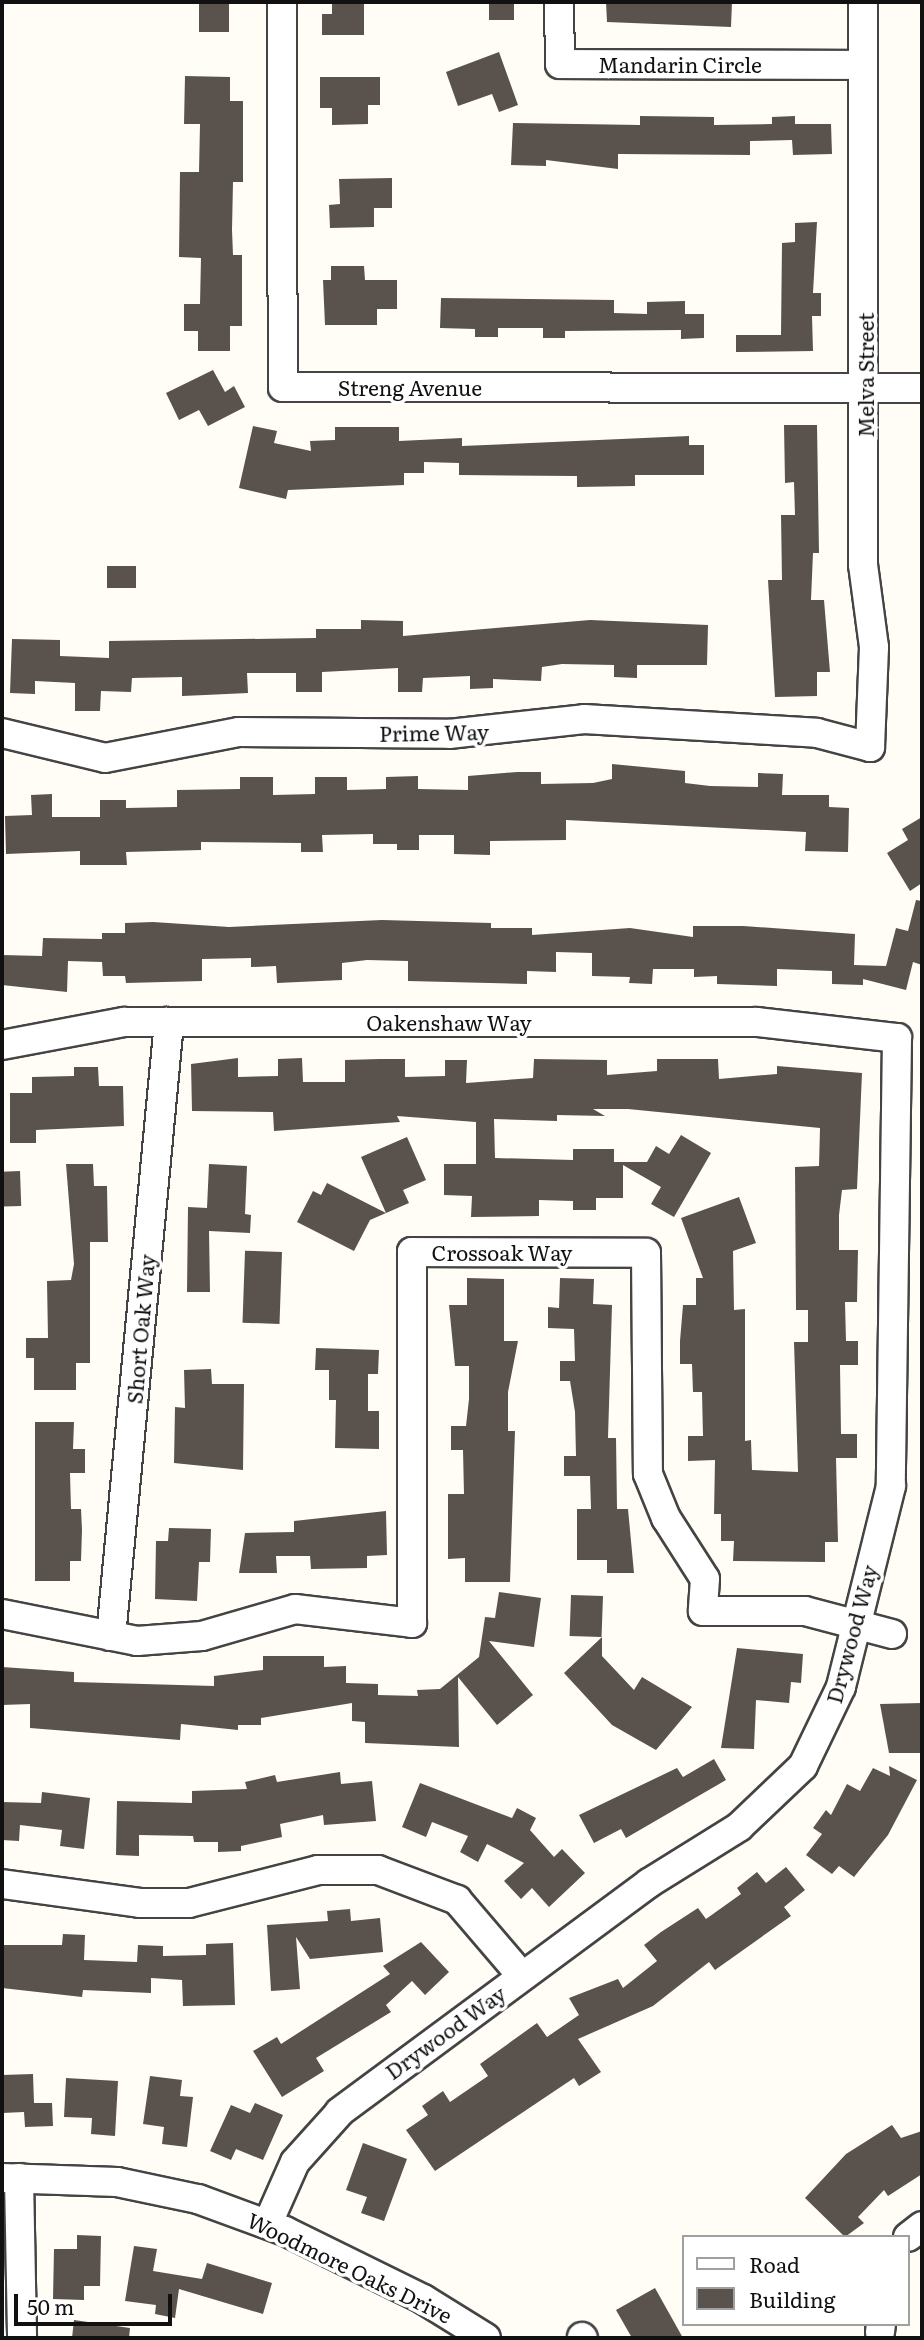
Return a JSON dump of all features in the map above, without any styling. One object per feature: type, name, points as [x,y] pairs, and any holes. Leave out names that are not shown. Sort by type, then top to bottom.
[{"type":"street","name":"Streng Avenue","points":[[282,2],[283,387],[922,388]]},
{"type":"street","name":"Mandarin Circle","points":[[559,2],[560,64],[863,65]]},
{"type":"street","name":"Melva Street","points":[[863,2],[867,388],[863,565],[874,647],[870,747]]},
{"type":"street","name":"Prime Way","points":[[2,733],[105,758],[239,732],[449,734],[584,719],[817,733],[870,747]]},
{"type":"street","name":"Oakenshaw Way","points":[[2,1045],[124,1022],[757,1022],[897,1038]]},
{"type":"street","name":"Short Oak Way","points":[[111,1636],[169,1022]]},
{"type":"street","name":"Drywood Way","points":[[268,2223],[295,2162],[340,2112],[649,1883],[739,1827],[803,1766],[841,1687],[895,1449],[897,1038]]},
{"type":"street","name":"Crossoak Way","points":[[2,1615],[111,1636],[165,1641],[202,1636],[295,1609],[412,1623],[412,1252],[646,1253],[648,1474],[666,1518],[705,1578],[703,1611],[805,1611],[855,1620],[892,1634]]},
{"type":"street","points":[[2,1884],[140,1903],[189,1903],[318,1870],[378,1870],[457,1900],[522,1976]]},
{"type":"street","points":[[10,2178],[22,2338]]},
{"type":"street","name":"Woodmore Oaks Drive","points":[[10,2178],[144,2187],[268,2223],[423,2299],[486,2338]]},
{"type":"building","points":[[199,2],[229,2],[229,32],[199,32]]},
{"type":"building","points":[[332,2],[364,2],[364,35],[322,35],[322,14],[332,14]]},
{"type":"building","points":[[489,2],[514,2],[514,20],[489,20]]},
{"type":"building","points":[[606,2],[732,2],[731,27],[607,22]]},
{"type":"building","points":[[499,52],[518,105],[499,112],[492,94],[458,106],[446,72]]},
{"type":"building","points":[[185,76],[230,77],[230,101],[243,101],[243,182],[233,182],[232,230],[233,255],[242,255],[242,326],[230,326],[230,351],[198,351],[198,331],[184,331],[184,304],[200,304],[201,258],[179,257],[180,172],[199,172],[200,124],[184,124]]},
{"type":"building","points":[[320,77],[380,77],[380,105],[368,105],[368,124],[332,125],[332,108],[320,108]]},
{"type":"building","points":[[640,116],[714,117],[714,125],[772,124],[772,117],[795,116],[795,124],[831,124],[832,154],[793,155],[792,140],[750,141],[750,155],[618,154],[618,169],[546,160],[546,166],[511,165],[513,123],[640,125]]},
{"type":"building","points":[[392,178],[392,208],[374,208],[374,227],[330,228],[329,205],[340,204],[339,179]]},
{"type":"building","points":[[817,222],[813,293],[821,293],[821,316],[812,316],[813,351],[736,352],[736,335],[781,335],[782,243],[795,242],[795,223]]},
{"type":"building","points":[[331,266],[364,266],[365,280],[397,280],[397,309],[377,309],[377,325],[325,325],[323,280],[331,280]]},
{"type":"building","points":[[441,298],[614,300],[614,313],[647,314],[647,302],[685,301],[685,314],[704,314],[704,338],[681,339],[681,330],[565,331],[565,338],[543,338],[543,328],[498,328],[498,337],[475,337],[475,329],[440,328]]},
{"type":"building","points":[[213,370],[225,392],[234,386],[245,407],[208,426],[199,410],[179,420],[166,393]]},
{"type":"building","points":[[784,425],[817,425],[819,553],[813,553],[811,600],[824,600],[830,672],[817,672],[817,696],[775,697],[768,580],[782,580],[781,515],[795,515],[794,482],[785,483]]},
{"type":"building","points":[[253,426],[277,431],[274,443],[311,451],[310,441],[335,440],[335,427],[399,427],[399,441],[462,438],[462,446],[689,436],[689,445],[704,445],[704,475],[635,475],[635,486],[577,487],[577,476],[459,475],[459,463],[424,462],[424,473],[404,473],[404,485],[288,490],[286,499],[239,488]]},
{"type":"building","points":[[107,566],[136,566],[136,588],[107,588]]},
{"type":"building","points":[[361,620],[403,621],[403,636],[590,620],[708,625],[707,665],[637,665],[637,678],[614,677],[614,665],[562,664],[542,667],[541,681],[493,679],[493,688],[470,689],[470,676],[423,678],[422,692],[398,692],[398,668],[322,672],[322,692],[296,692],[296,673],[247,673],[248,693],[182,696],[182,677],[132,678],[131,692],[101,691],[100,711],[75,711],[75,683],[35,681],[35,694],[10,693],[12,639],[60,640],[60,656],[109,658],[109,641],[316,638],[316,629],[361,629]]},
{"type":"building","points":[[612,764],[685,771],[685,783],[710,786],[758,787],[758,773],[783,774],[782,795],[829,795],[829,807],[849,808],[848,852],[805,851],[806,832],[566,820],[566,840],[490,841],[490,855],[454,854],[454,835],[419,835],[419,850],[397,850],[397,844],[373,844],[373,834],[322,835],[323,852],[301,852],[301,843],[201,842],[201,850],[126,852],[127,865],[80,865],[80,851],[6,854],[5,816],[32,815],[31,795],[52,794],[52,817],[100,817],[100,800],[126,800],[126,808],[177,807],[177,790],[240,789],[240,777],[273,777],[273,795],[315,794],[315,777],[347,777],[347,790],[386,789],[386,777],[418,776],[418,789],[468,790],[468,776],[517,772],[541,772],[541,784],[593,783],[612,779]]},
{"type":"building","points":[[922,817],[922,883],[910,891],[887,853],[908,840],[902,829]]},
{"type":"building","points":[[916,900],[922,901],[922,965],[913,962],[906,990],[863,979],[863,985],[832,984],[832,971],[777,969],[777,986],[717,984],[717,976],[694,977],[694,969],[653,969],[652,984],[629,983],[630,977],[592,976],[592,953],[556,952],[556,972],[527,971],[527,984],[408,981],[408,961],[367,960],[342,963],[342,980],[277,983],[276,966],[251,967],[251,958],[202,959],[202,981],[126,983],[125,976],[103,976],[102,962],[68,961],[67,992],[2,985],[2,955],[42,956],[43,938],[102,939],[102,933],[125,933],[125,923],[153,922],[229,927],[382,920],[491,923],[491,928],[532,928],[532,935],[630,928],[693,937],[693,926],[743,926],[855,934],[854,965],[886,966],[896,928],[908,931]]},
{"type":"building","points":[[238,1058],[238,1077],[278,1076],[278,1059],[302,1058],[303,1082],[345,1082],[345,1060],[380,1059],[405,1059],[405,1077],[445,1076],[445,1060],[467,1060],[466,1083],[533,1078],[534,1059],[607,1060],[607,1075],[657,1071],[657,1059],[718,1059],[719,1079],[777,1074],[777,1066],[862,1073],[857,1189],[842,1190],[839,1215],[839,1250],[858,1250],[857,1302],[845,1302],[846,1341],[858,1341],[858,1365],[840,1365],[841,1434],[857,1434],[857,1458],[836,1458],[838,1542],[825,1542],[825,1562],[733,1561],[734,1541],[721,1541],[721,1514],[714,1514],[715,1460],[688,1461],[688,1436],[703,1436],[702,1392],[693,1392],[692,1364],[680,1364],[683,1305],[696,1305],[696,1278],[703,1278],[681,1218],[739,1197],[756,1243],[733,1251],[734,1310],[745,1309],[745,1441],[751,1440],[752,1470],[798,1472],[794,1342],[808,1342],[808,1310],[796,1310],[795,1167],[819,1166],[820,1128],[628,1109],[593,1109],[605,1116],[557,1115],[557,1121],[494,1119],[495,1158],[573,1160],[573,1149],[614,1149],[614,1162],[647,1162],[656,1146],[669,1154],[681,1135],[711,1153],[674,1217],[651,1204],[661,1187],[623,1165],[623,1198],[596,1198],[596,1210],[573,1210],[573,1201],[539,1200],[539,1216],[471,1217],[472,1196],[444,1195],[444,1164],[476,1164],[476,1122],[397,1116],[400,1122],[274,1131],[273,1112],[192,1111],[191,1064]]},
{"type":"building","points":[[74,1067],[98,1067],[99,1086],[123,1086],[124,1126],[36,1130],[36,1143],[10,1143],[10,1093],[32,1093],[32,1077],[74,1076]]},
{"type":"building","points":[[407,1137],[426,1180],[403,1190],[409,1203],[370,1220],[354,1251],[297,1222],[313,1191],[321,1195],[327,1183],[386,1213],[361,1157]]},
{"type":"building","points":[[66,1164],[93,1164],[94,1186],[107,1186],[108,1242],[90,1242],[90,1363],[76,1363],[76,1390],[34,1390],[34,1358],[26,1358],[26,1338],[48,1338],[47,1281],[71,1280],[74,1264]]},
{"type":"building","points":[[209,1164],[247,1166],[245,1214],[251,1215],[250,1233],[209,1231],[210,1292],[187,1292],[188,1207],[207,1208]]},
{"type":"building","points":[[20,1171],[21,1206],[3,1207],[2,1172]]},
{"type":"building","points":[[245,1251],[282,1252],[279,1324],[243,1323]]},
{"type":"building","points":[[467,1278],[504,1279],[504,1341],[518,1341],[508,1392],[508,1431],[515,1431],[510,1582],[465,1582],[465,1558],[448,1559],[448,1494],[464,1494],[463,1450],[451,1450],[451,1426],[466,1426],[469,1399],[469,1366],[455,1366],[449,1305],[467,1305]]},
{"type":"building","points":[[560,1278],[594,1279],[593,1304],[612,1305],[608,1438],[616,1438],[617,1509],[628,1509],[634,1573],[607,1573],[607,1560],[577,1560],[577,1509],[591,1509],[590,1476],[564,1476],[564,1456],[576,1456],[575,1412],[570,1381],[560,1381],[560,1361],[575,1361],[574,1329],[548,1328],[548,1307],[559,1308]]},
{"type":"building","points":[[316,1348],[379,1350],[378,1374],[368,1374],[368,1411],[379,1411],[379,1449],[335,1448],[336,1400],[329,1400],[329,1370],[315,1370]]},
{"type":"building","points":[[211,1369],[212,1384],[244,1384],[243,1470],[174,1463],[175,1407],[185,1408],[184,1370]]},
{"type":"building","points":[[35,1422],[74,1422],[73,1449],[85,1449],[85,1473],[70,1473],[71,1509],[81,1509],[82,1530],[81,1561],[70,1561],[70,1581],[35,1581]]},
{"type":"building","points":[[386,1511],[387,1555],[367,1556],[367,1568],[311,1569],[310,1556],[276,1556],[277,1573],[239,1573],[245,1533],[294,1532],[294,1521]]},
{"type":"building","points":[[169,1528],[211,1529],[210,1562],[199,1562],[197,1601],[155,1599],[156,1541],[168,1541]]},
{"type":"building","points":[[499,1592],[541,1598],[534,1647],[489,1641],[533,1695],[497,1725],[458,1677],[459,1747],[365,1743],[365,1722],[352,1721],[352,1703],[261,1718],[261,1725],[238,1725],[238,1730],[181,1724],[180,1740],[30,1728],[30,1704],[2,1705],[2,1667],[74,1672],[74,1682],[214,1686],[214,1676],[263,1670],[263,1656],[324,1656],[324,1667],[346,1666],[346,1683],[378,1684],[378,1695],[418,1696],[417,1690],[440,1689],[479,1657],[485,1617],[495,1618]]},
{"type":"building","points":[[571,1595],[603,1596],[602,1637],[570,1636]]},
{"type":"building","points":[[602,1637],[602,1656],[634,1690],[642,1677],[692,1707],[656,1750],[612,1725],[564,1673]]},
{"type":"building","points":[[737,1648],[803,1654],[801,1683],[791,1682],[789,1703],[756,1700],[754,1749],[721,1748]]},
{"type":"building","points":[[922,1703],[922,1753],[889,1753],[880,1704]]},
{"type":"building","points":[[714,1759],[726,1780],[626,1838],[621,1829],[594,1843],[579,1815],[677,1768],[683,1777]]},
{"type":"building","points":[[889,1766],[917,1780],[888,1835],[854,1877],[839,1866],[832,1874],[806,1855],[822,1834],[813,1828],[826,1810],[831,1815],[847,1784],[860,1791],[873,1768],[890,1776]]},
{"type":"building","points":[[340,1772],[341,1784],[372,1781],[376,1821],[324,1825],[323,1815],[280,1824],[282,1837],[241,1846],[241,1851],[218,1852],[218,1842],[194,1842],[193,1836],[139,1835],[139,1856],[116,1855],[117,1801],[192,1803],[192,1791],[247,1789],[245,1782],[275,1775],[277,1782]]},
{"type":"building","points":[[420,1783],[512,1818],[517,1808],[536,1818],[530,1830],[554,1857],[562,1849],[585,1873],[549,1907],[532,1888],[521,1899],[504,1881],[524,1863],[487,1844],[478,1862],[460,1852],[468,1836],[432,1822],[426,1837],[402,1827]]},
{"type":"building","points":[[42,1792],[90,1798],[84,1849],[60,1846],[62,1830],[20,1825],[19,1841],[2,1840],[2,1802],[41,1803]]},
{"type":"building","points":[[786,1867],[805,1890],[784,1907],[791,1916],[715,1970],[709,1962],[653,2006],[578,2039],[601,2072],[579,2086],[574,2078],[435,2171],[406,2130],[428,2115],[422,2106],[443,2091],[450,2102],[488,2076],[480,2064],[537,2023],[547,2037],[579,2015],[569,1998],[618,1979],[623,1988],[657,1961],[644,1945],[661,1932],[698,1908],[706,1919],[741,1894],[737,1888],[757,1872],[766,1883]]},
{"type":"building","points":[[350,1909],[351,1921],[380,1918],[383,1952],[310,1959],[296,1937],[300,1989],[271,1991],[267,1925],[328,1921],[327,1911]]},
{"type":"building","points":[[63,1934],[85,1935],[84,1960],[137,1962],[138,1945],[163,1946],[163,1956],[206,1955],[206,1944],[233,1943],[235,2005],[183,2006],[182,1980],[151,1978],[151,1993],[83,1990],[82,1997],[2,1988],[2,1945],[62,1945]]},
{"type":"building","points":[[421,1942],[449,1972],[425,1995],[412,1981],[386,2005],[391,2012],[316,2058],[324,2071],[282,2097],[253,2051],[277,2037],[281,2044],[390,1974],[383,1966]]},
{"type":"building","points":[[33,2074],[34,2103],[52,2103],[53,2126],[25,2127],[24,2112],[2,2113],[2,2075]]},
{"type":"building","points":[[150,2076],[182,2080],[180,2096],[193,2097],[187,2147],[162,2144],[164,2127],[143,2124]]},
{"type":"building","points":[[66,2078],[118,2081],[115,2136],[91,2134],[92,2118],[64,2117]]},
{"type":"building","points":[[255,2103],[283,2115],[263,2160],[236,2149],[231,2160],[210,2151],[231,2105],[250,2113]]},
{"type":"building","points":[[892,2125],[901,2138],[922,2131],[922,2174],[888,2196],[884,2190],[858,2217],[864,2223],[848,2235],[843,2235],[805,2198],[846,2154]]},
{"type":"building","points":[[363,2143],[407,2159],[384,2221],[361,2213],[367,2197],[346,2190]]},
{"type":"building","points":[[77,2235],[101,2236],[100,2286],[84,2286],[84,2300],[53,2299],[54,2249],[77,2249]]},
{"type":"building","points":[[134,2246],[157,2249],[153,2271],[202,2279],[207,2263],[272,2283],[263,2314],[179,2289],[175,2318],[155,2314],[156,2305],[125,2301]]},
{"type":"building","points":[[655,2288],[683,2338],[632,2338],[616,2310]]},
{"type":"building","points":[[74,2320],[130,2328],[129,2338],[72,2338]]}]
